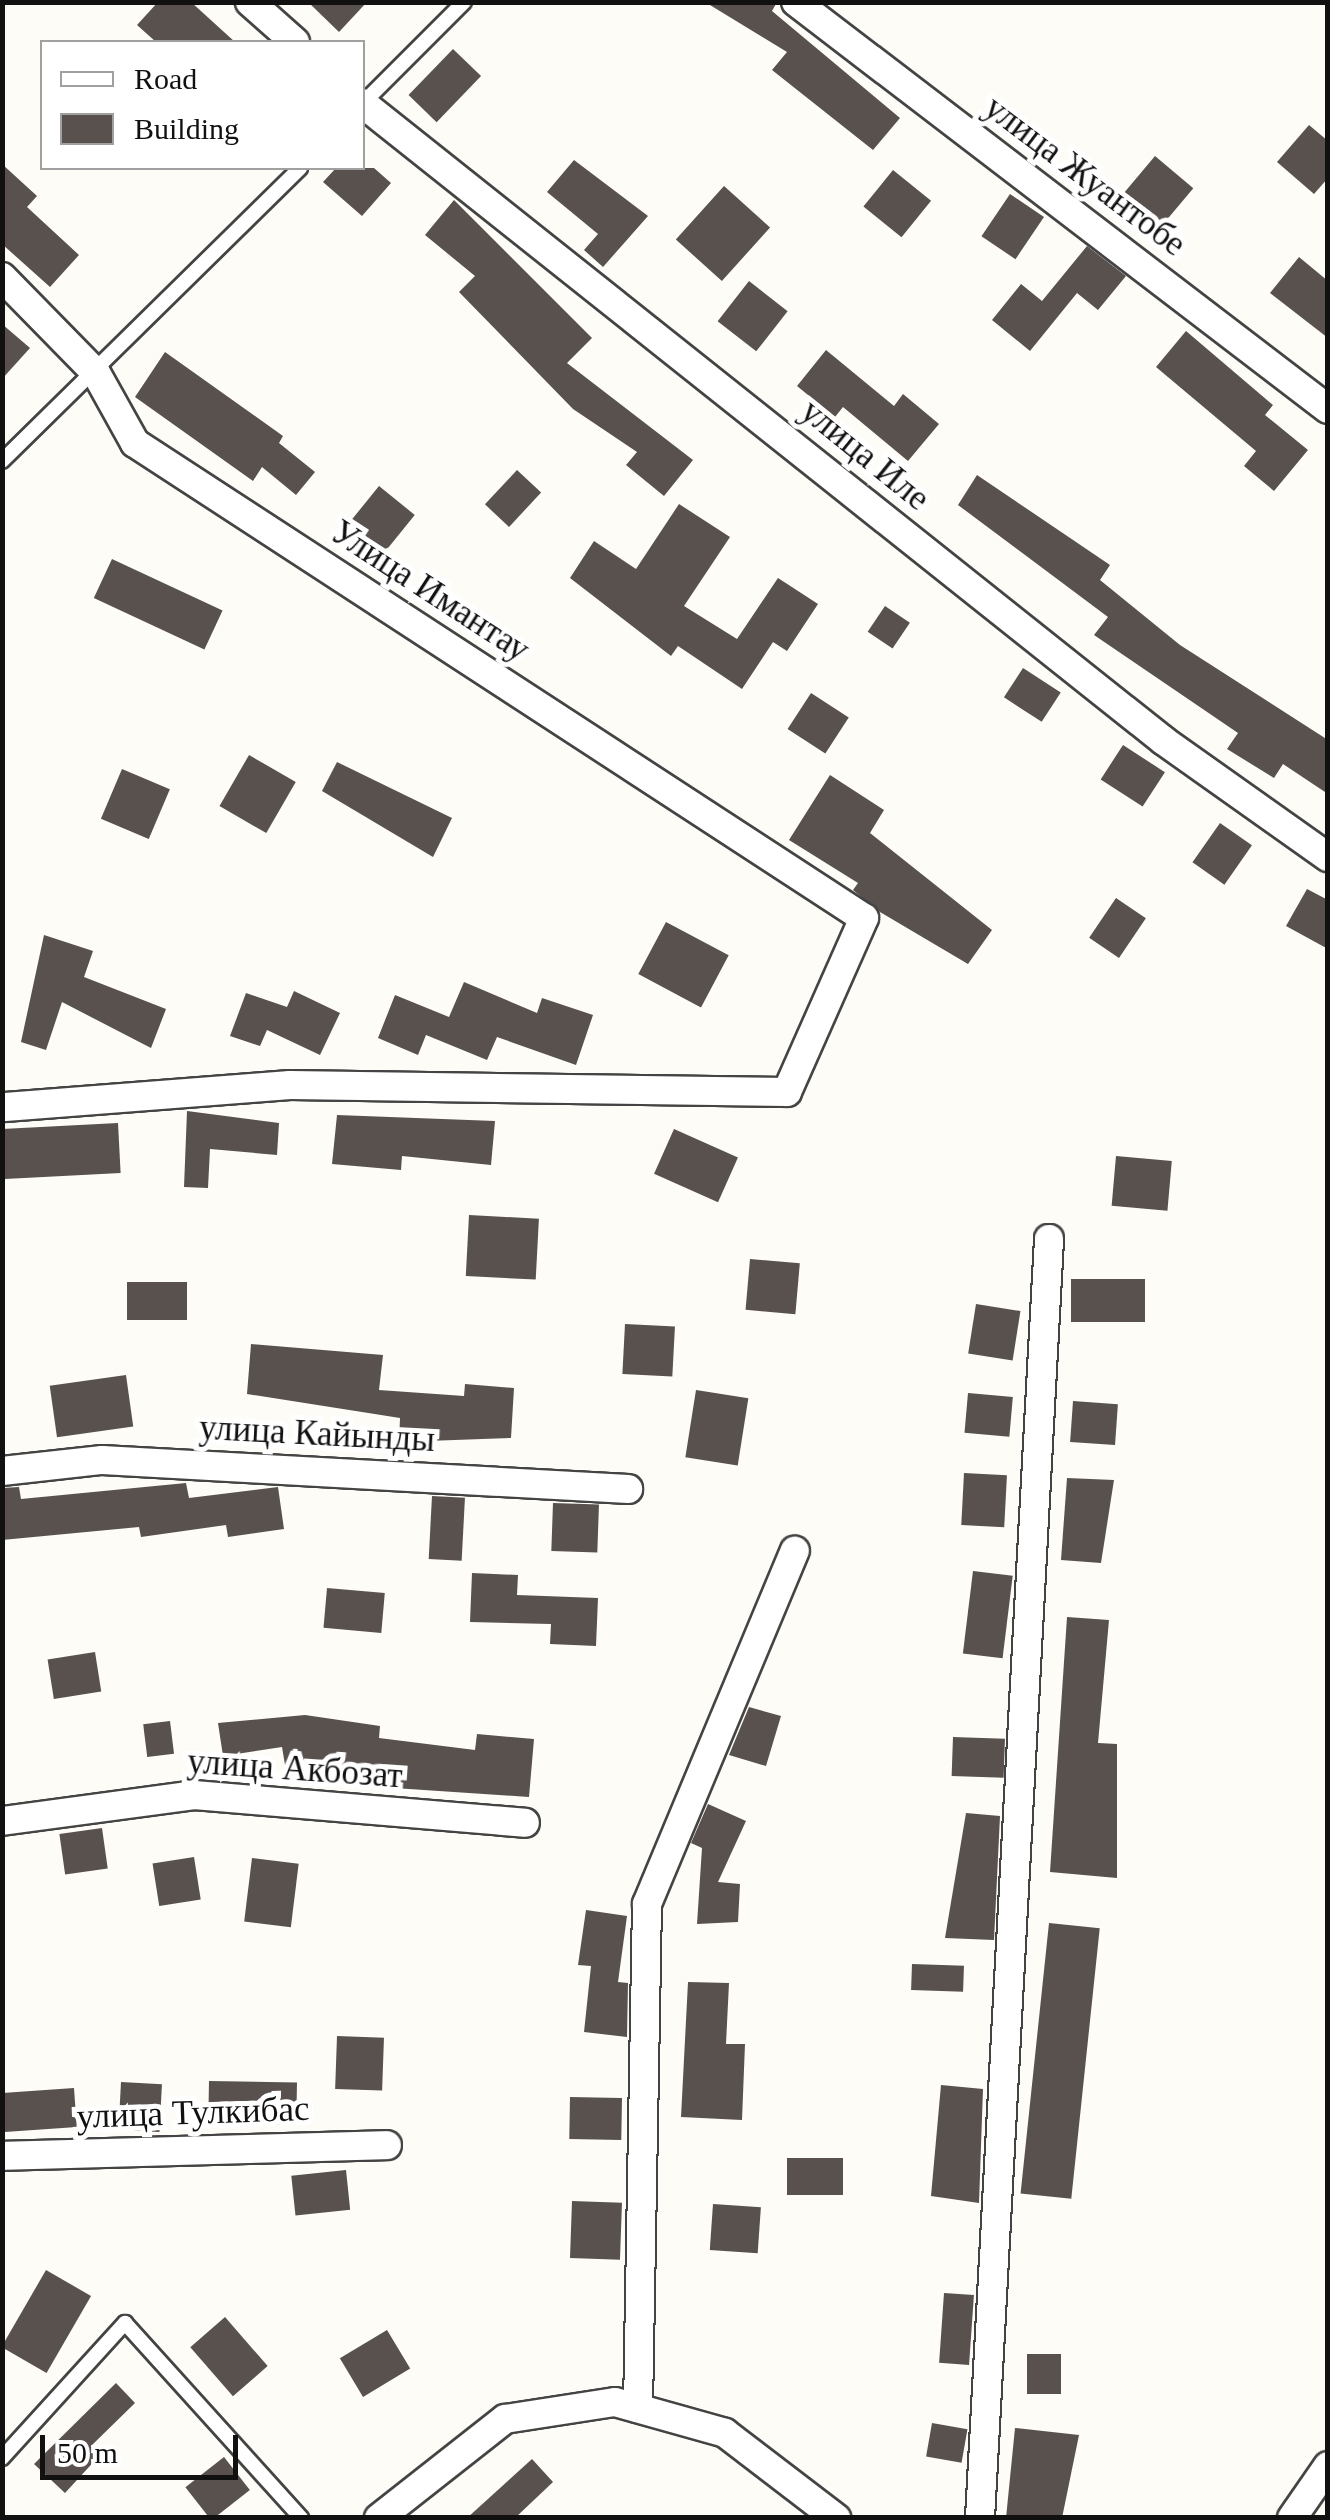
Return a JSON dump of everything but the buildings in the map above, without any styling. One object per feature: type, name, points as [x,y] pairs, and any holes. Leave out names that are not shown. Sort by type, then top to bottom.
[{"type":"street","points":[[250,2],[292,40]]},
{"type":"street","name":"улица Жуантобе","points":[[796,2],[1328,409]]},
{"type":"street","name":"улица Иле","points":[[365,106],[1164,741],[1328,857]]},
{"type":"street","name":"Улица Имантау","points":[[2,277],[96,373],[134,443],[864,918],[787,1092],[290,1085],[2,1106]]},
{"type":"street","points":[[980,2518],[1049,1238]]},
{"type":"street","name":"улица Кайынды","points":[[2,1471],[102,1460],[628,1489]]},
{"type":"street","points":[[638,2408],[647,1904],[795,1551]]},
{"type":"street","name":"улица Акбозат","points":[[2,1821],[194,1795],[524,1823]]},
{"type":"street","name":"улица Тулкибас","points":[[2,2156],[387,2144]]},
{"type":"street","points":[[379,2518],[506,2419],[615,2402],[725,2434],[836,2518]]},
{"type":"street","points":[[1292,2518],[1328,2466]]},
{"type":"lane","points":[[365,102],[464,2]]},
{"type":"lane","points":[[2,461],[96,373],[298,170]]},
{"type":"lane","points":[[2,2458],[125,2323],[301,2518]]}]
